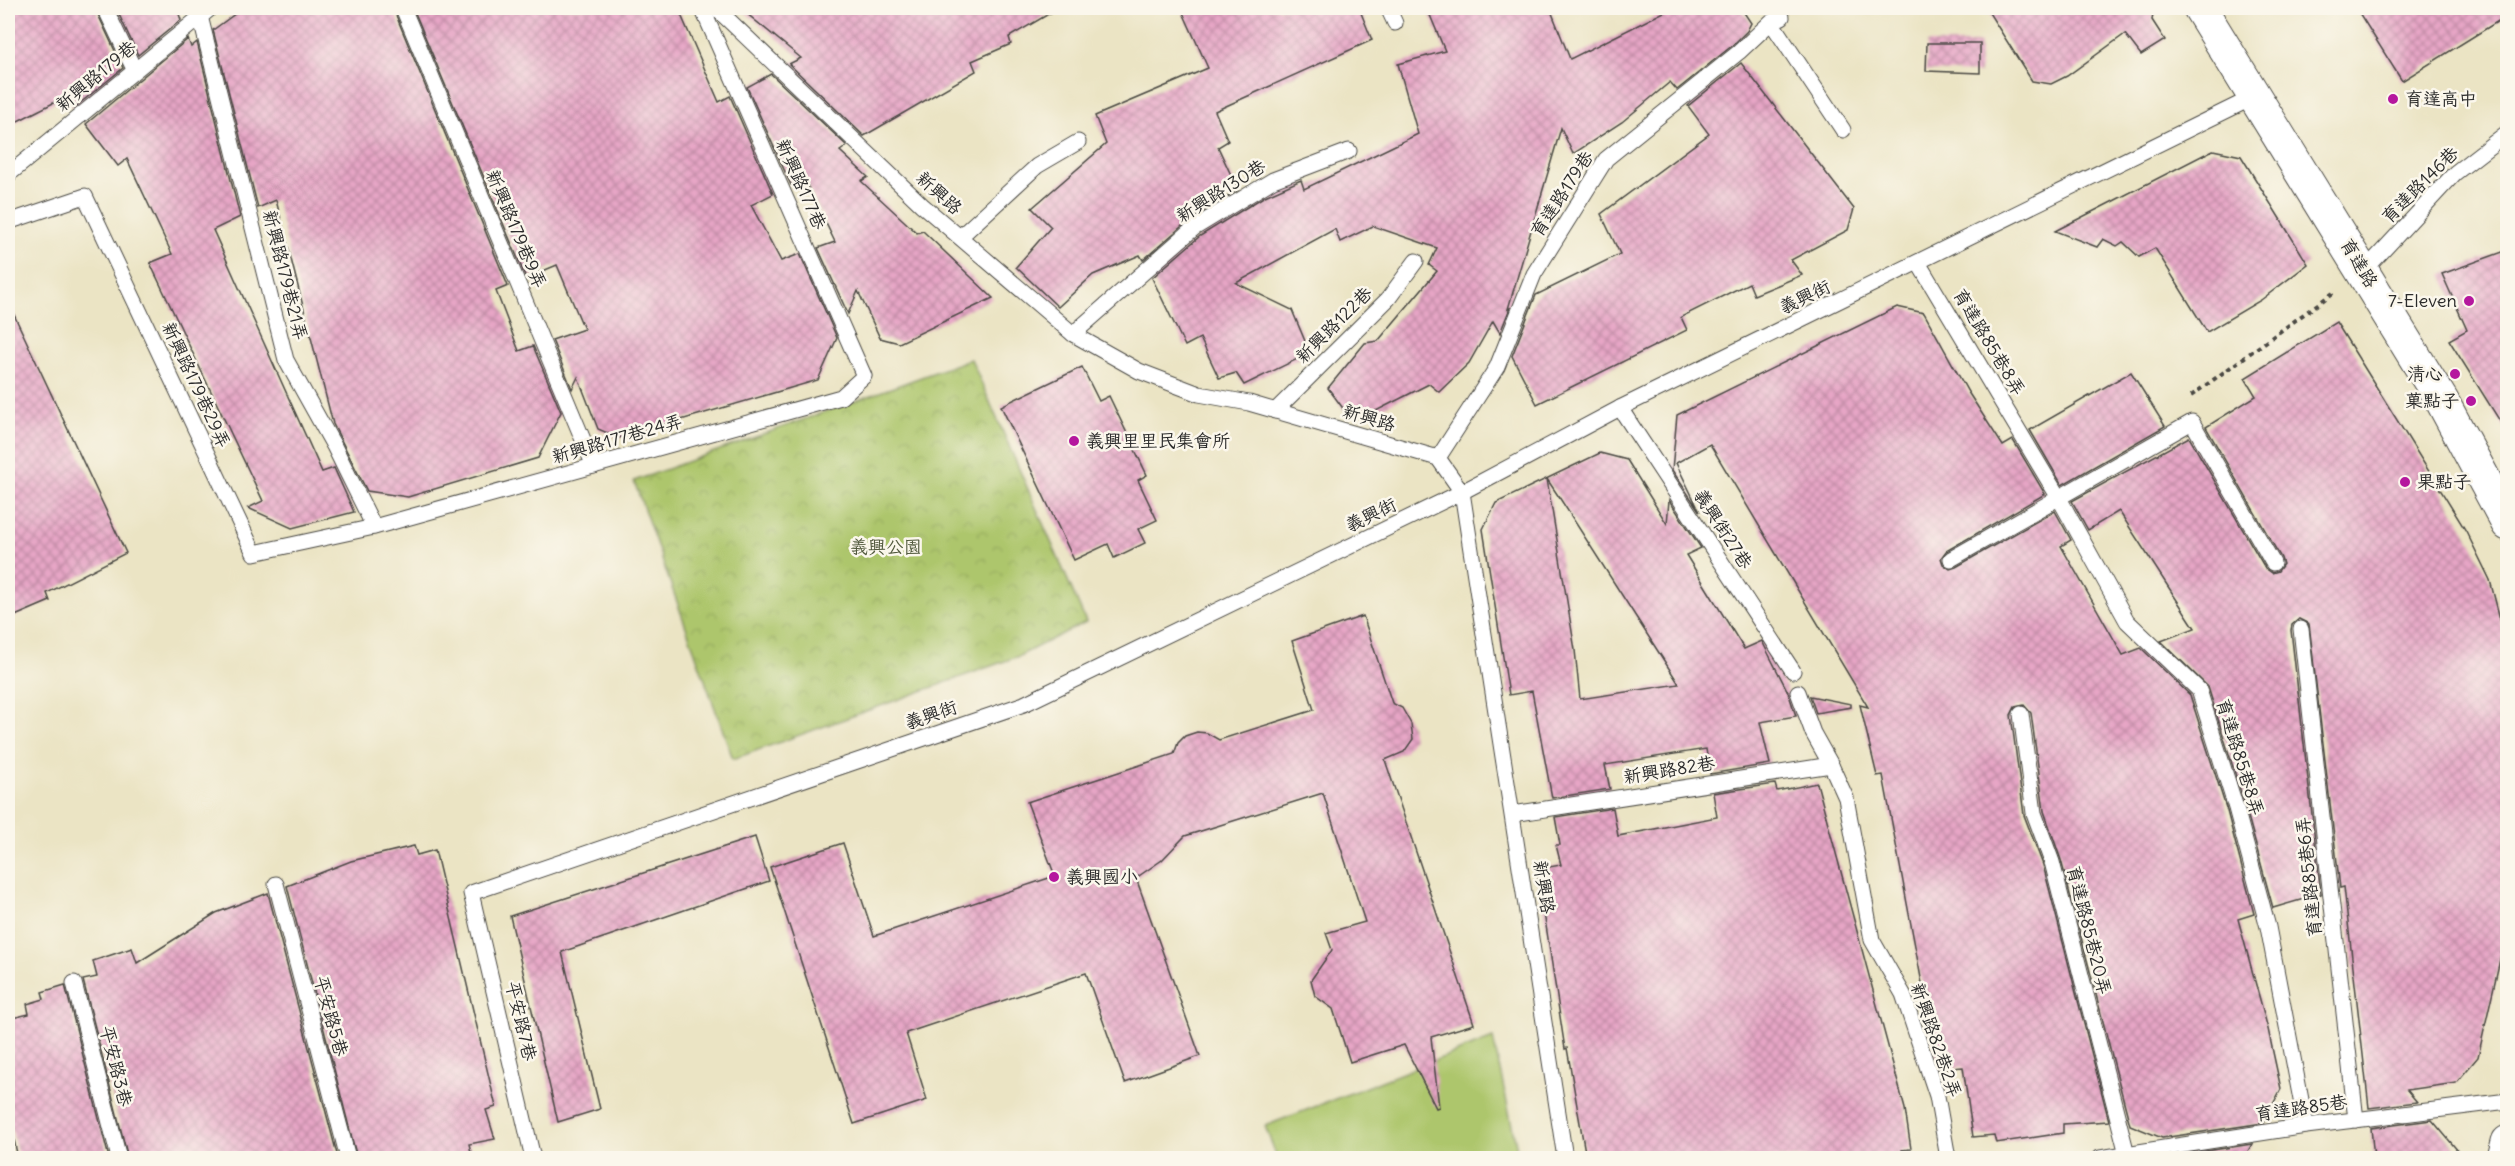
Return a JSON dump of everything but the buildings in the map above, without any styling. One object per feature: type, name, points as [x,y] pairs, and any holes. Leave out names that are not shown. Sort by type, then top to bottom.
[{"type":"street","name":"育達路","points":[[2200,8],[2442,401],[2508,524]]},
{"type":"street","points":[[2504,1158],[2508,1142]]},
{"type":"lane","points":[[105,8],[134,69]]},
{"type":"lane","name":"新興路179巷9弄","points":[[403,8],[594,466]]},
{"type":"lane","name":"新興路177巷","points":[[702,8],[864,376]]},
{"type":"lane","name":"新興路","points":[[716,8],[922,205],[1073,334],[1139,370],[1199,394],[1249,403],[1438,458],[1462,492],[1565,1158]]},
{"type":"lane","points":[[1388,8],[1395,23]]},
{"type":"lane","name":"新興路179巷","points":[[8,175],[205,12]]},
{"type":"lane","name":"新興路179巷21弄","points":[[205,12],[286,360],[334,446],[374,527]]},
{"type":"lane","points":[[1773,15],[1843,130]]},
{"type":"lane","name":"育達路179巷","points":[[1438,458],[1497,367],[1534,274],[1606,159],[1739,52],[1773,15]]},
{"type":"lane","name":"義興街","points":[[471,893],[1024,704],[1462,492],[1620,408],[1919,264],[2256,96]]},
{"type":"lane","name":"育達路146巷","points":[[2364,271],[2456,173],[2508,132]]},
{"type":"lane","points":[[960,237],[1037,166],[1078,142]]},
{"type":"lane","name":"新興路130巷","points":[[1073,334],[1194,228],[1273,180],[1349,151]]},
{"type":"lane","name":"新興路179巷29弄","points":[[8,222],[85,196],[254,553],[374,527]]},
{"type":"lane","name":"新興路122巷","points":[[1275,411],[1388,299],[1416,261]]},
{"type":"lane","name":"育達路85巷8弄","points":[[1919,264],[2059,498],[2127,621],[2199,690],[2236,808],[2268,927],[2306,1126]]},
{"type":"lane","name":"新興路177巷24弄","points":[[374,527],[841,397],[864,376]]},
{"type":"lane","name":"義興街27巷","points":[[1620,408],[1793,671]]},
{"type":"lane","points":[[1951,559],[2192,422],[2273,563]]},
{"type":"lane","name":"育達路85巷6弄","points":[[2301,629],[2356,1120]]},
{"type":"lane","name":"新興路82巷2弄","points":[[1798,692],[1813,733],[1846,798],[1872,939],[1903,994],[1937,1096],[1948,1158]]},
{"type":"lane","name":"育達路85巷20弄","points":[[2021,714],[2034,813],[2052,862],[2104,1075],[2127,1156]]},
{"type":"lane","name":"新興路82巷","points":[[1513,814],[1831,765]]},
{"type":"lane","name":"平安路5巷","points":[[276,884],[348,1158]]},
{"type":"lane","name":"平安路7巷","points":[[471,893],[533,1158]]},
{"type":"lane","name":"平安路3巷","points":[[75,983],[119,1158]]},
{"type":"lane","name":"育達路85巷","points":[[2100,1158],[2127,1156],[2306,1126],[2508,1101]]},
{"type":"path","points":[[2192,422],[2181,402],[2364,271]]},
{"type":"green space","name":"義興公園","points":[[971,359],[1086,622],[1019,656],[733,759],[634,481]]},
{"type":"green space","points":[[1493,1038],[1519,1158],[1277,1158],[1265,1126]]},
{"type":"place","name":"育達高中","points":[[2393,99]]},
{"type":"place","name":"7-Eleven","points":[[2469,301]]},
{"type":"place","name":"清心","points":[[2455,374]]},
{"type":"place","name":"菓點子","points":[[2471,401]]},
{"type":"place","name":"義興里里民集會所","points":[[1074,441]]},
{"type":"place","name":"果點子","points":[[2405,482]]},
{"type":"place","name":"義興國小","points":[[1054,877]]}]
